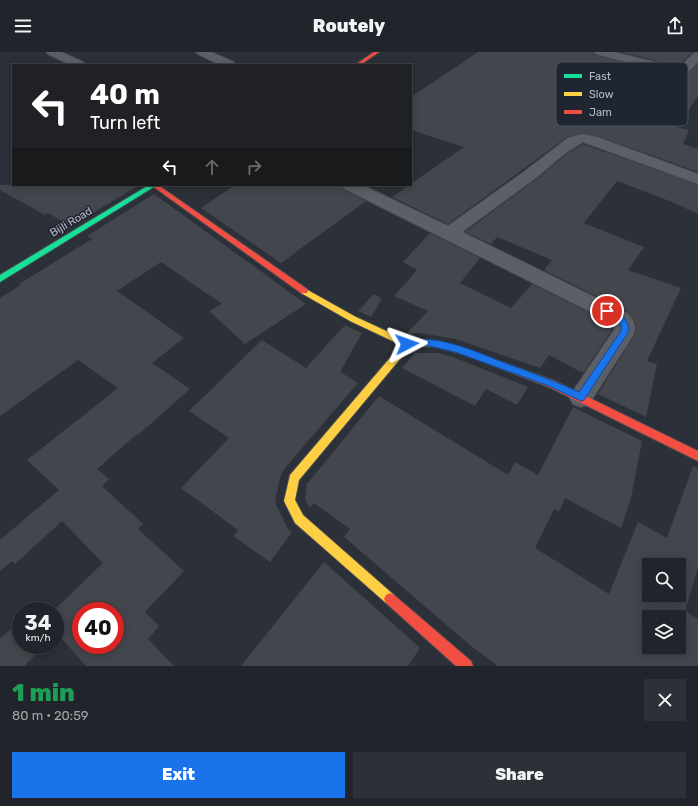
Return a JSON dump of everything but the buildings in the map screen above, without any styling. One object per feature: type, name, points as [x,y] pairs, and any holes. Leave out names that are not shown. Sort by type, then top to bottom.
[{"type":"street","points":[[52,52],[77,64]]},
{"type":"street","points":[[202,52],[228,64]]},
{"type":"street","points":[[359,64],[377,52]]},
{"type":"street","points":[[600,52],[639,62]]},
{"type":"street","points":[[688,65],[698,55]]},
{"type":"street","points":[[449,233],[531,174],[573,141],[582,138],[592,140],[698,179]]},
{"type":"street","name":"Bijli Road","points":[[0,279],[152,186]]},
{"type":"street","points":[[155,186],[311,296],[353,318],[407,344],[426,342],[456,348],[552,384],[698,456]]},
{"type":"street","points":[[351,186],[620,318],[625,324],[625,331],[581,397]]},
{"type":"street","points":[[407,344],[294,478],[289,501],[299,519],[466,666]]},
{"type":"traffic: fast","points":[[0,279],[152,186]]},
{"type":"traffic: slow","points":[[304,291],[353,319],[407,344],[419,342],[438,344],[471,354]]},
{"type":"traffic: slow","points":[[390,599],[299,519],[289,501],[294,478],[407,344]]},
{"type":"traffic: jam","points":[[359,64],[377,52]]},
{"type":"traffic: jam","points":[[155,186],[304,291]]},
{"type":"traffic: jam","points":[[471,354],[552,384],[698,456]]},
{"type":"traffic: jam","points":[[390,599],[466,666]]},
{"type":"route","points":[[407,344],[419,342],[456,348],[552,384],[581,397],[625,331],[625,324],[620,318],[607,311]]}]
